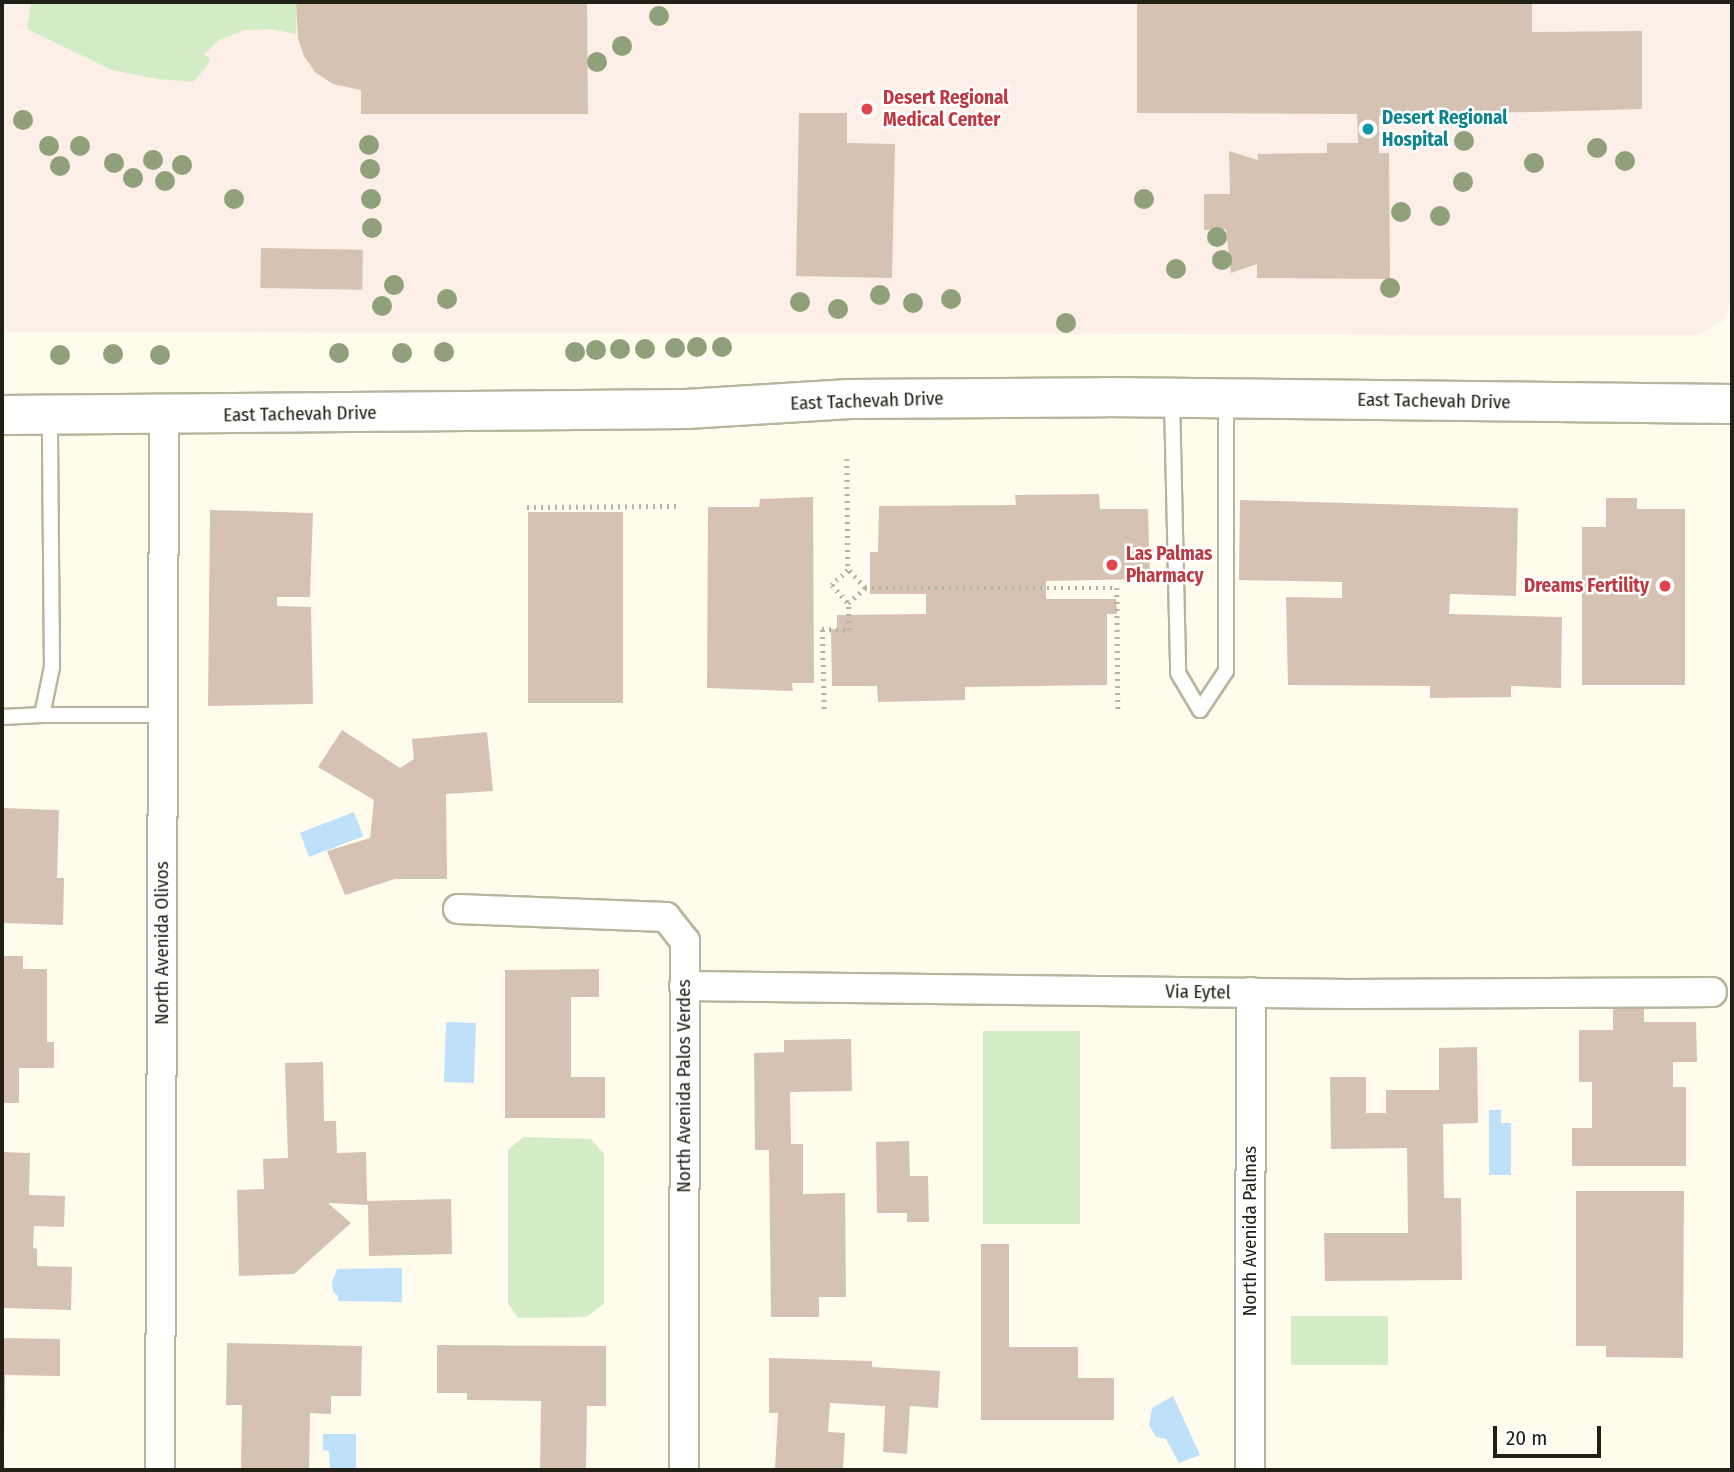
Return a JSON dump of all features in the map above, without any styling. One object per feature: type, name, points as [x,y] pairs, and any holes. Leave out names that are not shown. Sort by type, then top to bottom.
[{"type":"street","name":"East Tachevah Drive","points":[[2,415],[164,416],[686,410],[850,399],[1172,398],[1732,404]]},
{"type":"street","name":"North Avenida Olivos","points":[[160,1470],[164,416]]},
{"type":"street","name":"North Avenida Palos Verdes","points":[[458,909],[666,917],[685,941],[684,1470]]},
{"type":"street","name":"Via Eytel","points":[[684,986],[1251,992],[1712,992]]},
{"type":"street","name":"North Avenida Palmas","points":[[1250,1470],[1251,992]]},
{"type":"lane","points":[[1172,398],[1178,673],[1200,710],[1226,671],[1226,399]]},
{"type":"lane","points":[[42,715],[51,667],[50,415]]},
{"type":"lane","points":[[2,717],[163,715]]},
{"type":"path","points":[[848,459],[848,570],[864,588]]},
{"type":"path","points":[[527,507],[676,506]]},
{"type":"path","points":[[824,709],[822,629],[849,630],[848,603],[832,585],[848,570]]},
{"type":"path","points":[[848,603],[864,588],[1117,588],[1118,710]]},
{"type":"shaded area","name":"Desert Regional Medical Center","points":[[2,2],[1732,2],[1732,296],[1724,320],[1697,335],[2,332]]},
{"type":"green space","points":[[31,2],[296,2],[296,34],[272,29],[245,30],[219,40],[204,54],[211,60],[194,82],[157,79],[112,70],[27,29]]},
{"type":"green space","points":[[983,1031],[1080,1031],[1080,1224],[983,1224]]},
{"type":"green space","points":[[523,1137],[591,1139],[604,1154],[604,1304],[586,1317],[518,1318],[508,1303],[508,1150]]},
{"type":"green space","points":[[1291,1316],[1388,1316],[1388,1365],[1291,1365]]},
{"type":"water","points":[[354,812],[363,836],[309,857],[300,833]]},
{"type":"water","points":[[446,1022],[476,1023],[474,1083],[444,1082]]},
{"type":"water","points":[[1489,1110],[1501,1110],[1501,1123],[1511,1123],[1511,1175],[1489,1175]]},
{"type":"water","points":[[402,1268],[402,1302],[338,1301],[338,1296],[333,1292],[332,1282],[337,1269]]},
{"type":"water","points":[[1173,1396],[1200,1455],[1179,1463],[1166,1439],[1156,1437],[1149,1425],[1152,1408]]},
{"type":"water","points":[[323,1434],[356,1434],[356,1470],[330,1470],[329,1451],[323,1450]]},
{"type":"building","points":[[296,2],[587,2],[588,114],[361,114],[361,90],[333,84],[315,72],[304,56],[298,39]]},
{"type":"building","name":"Desert Regional Hospital","points":[[1137,2],[1532,2],[1532,32],[1642,31],[1642,109],[1379,116],[1379,153],[1389,153],[1390,279],[1257,278],[1257,264],[1231,273],[1226,229],[1204,230],[1204,194],[1230,194],[1229,151],[1258,160],[1258,154],[1327,153],[1327,143],[1358,143],[1357,114],[1137,113]]},
{"type":"building","points":[[799,113],[847,113],[847,143],[895,144],[892,278],[796,276]]},
{"type":"building","points":[[261,248],[363,250],[362,290],[260,288]]},
{"type":"building","points":[[1099,494],[1100,509],[1148,509],[1150,579],[1046,581],[1046,599],[1116,599],[1117,614],[1107,614],[1107,685],[965,687],[965,700],[878,702],[877,686],[832,686],[831,629],[837,629],[837,615],[926,614],[926,594],[870,594],[870,552],[878,552],[879,506],[1016,505],[1015,495]]},
{"type":"building","points":[[813,497],[814,683],[792,683],[793,691],[707,688],[708,507],[759,507],[760,499]]},
{"type":"building","points":[[1606,498],[1637,498],[1637,509],[1685,509],[1685,685],[1582,685],[1582,527],[1606,527]]},
{"type":"building","points":[[1240,500],[1518,508],[1516,596],[1450,594],[1449,614],[1562,617],[1561,688],[1511,686],[1511,697],[1430,698],[1430,686],[1288,685],[1286,597],[1342,598],[1342,582],[1239,580]]},
{"type":"building","points":[[210,510],[313,513],[310,597],[277,597],[277,606],[311,607],[313,704],[208,706]]},
{"type":"building","points":[[528,512],[623,512],[623,703],[528,703]]},
{"type":"building","points":[[342,730],[400,768],[414,759],[412,739],[487,732],[493,791],[446,794],[447,879],[395,879],[345,895],[327,851],[370,838],[374,800],[318,767]]},
{"type":"building","points":[[2,808],[59,810],[57,878],[64,878],[63,925],[2,923]]},
{"type":"building","points":[[2,956],[23,956],[23,969],[47,969],[47,1042],[54,1042],[54,1068],[19,1068],[19,1103],[2,1103]]},
{"type":"building","points":[[599,969],[599,997],[571,997],[571,1077],[605,1077],[605,1118],[505,1118],[505,970]]},
{"type":"building","points":[[1613,1001],[1644,1001],[1644,1022],[1696,1022],[1697,1062],[1673,1062],[1673,1087],[1686,1087],[1686,1166],[1572,1166],[1572,1128],[1592,1128],[1592,1082],[1579,1082],[1579,1030],[1613,1030]]},
{"type":"building","points":[[851,1039],[852,1091],[790,1092],[791,1144],[803,1144],[803,1194],[845,1193],[846,1297],[819,1297],[819,1317],[771,1317],[769,1150],[755,1150],[754,1053],[784,1052],[784,1040]]},
{"type":"building","points":[[1477,1047],[1478,1123],[1443,1124],[1444,1198],[1461,1198],[1462,1280],[1325,1281],[1324,1233],[1408,1233],[1407,1148],[1331,1149],[1330,1077],[1366,1077],[1366,1113],[1386,1113],[1386,1090],[1439,1090],[1439,1048]]},
{"type":"building","points":[[323,1062],[324,1121],[336,1121],[337,1153],[366,1152],[367,1201],[451,1199],[452,1254],[369,1256],[368,1205],[328,1203],[351,1223],[294,1274],[239,1276],[237,1190],[264,1189],[263,1159],[288,1158],[285,1063]]},
{"type":"building","points":[[909,1141],[910,1176],[928,1176],[929,1222],[907,1222],[907,1213],[877,1213],[876,1142]]},
{"type":"building","points":[[2,1152],[30,1153],[29,1195],[65,1196],[64,1227],[34,1226],[33,1248],[37,1249],[37,1266],[72,1267],[71,1310],[2,1308]]},
{"type":"building","points":[[1576,1191],[1684,1191],[1683,1358],[1606,1357],[1606,1346],[1576,1346]]},
{"type":"building","points":[[981,1244],[1009,1244],[1009,1347],[1078,1347],[1078,1378],[1114,1378],[1114,1420],[981,1420]]},
{"type":"building","points":[[2,1338],[60,1339],[60,1376],[5,1375],[4,1449]]},
{"type":"building","points":[[227,1343],[362,1346],[361,1396],[331,1396],[331,1414],[310,1413],[309,1470],[241,1470],[242,1405],[226,1405]]},
{"type":"building","points":[[437,1345],[606,1346],[606,1406],[587,1406],[586,1470],[540,1470],[541,1401],[467,1400],[467,1393],[437,1393]]},
{"type":"building","points":[[769,1358],[872,1361],[872,1367],[940,1371],[938,1408],[910,1406],[907,1454],[883,1452],[885,1406],[830,1403],[828,1432],[845,1433],[843,1470],[775,1470],[778,1413],[769,1413]]},
{"type":"place","name":"Desert Regional Medical Center","points":[[867,109]]},
{"type":"place","name":"Desert Regional Hospital","points":[[1368,129]]},
{"type":"place","name":"Las Palmas Pharmacy","points":[[1112,565]]},
{"type":"place","name":"Dreams Fertility","points":[[1665,586]]}]
